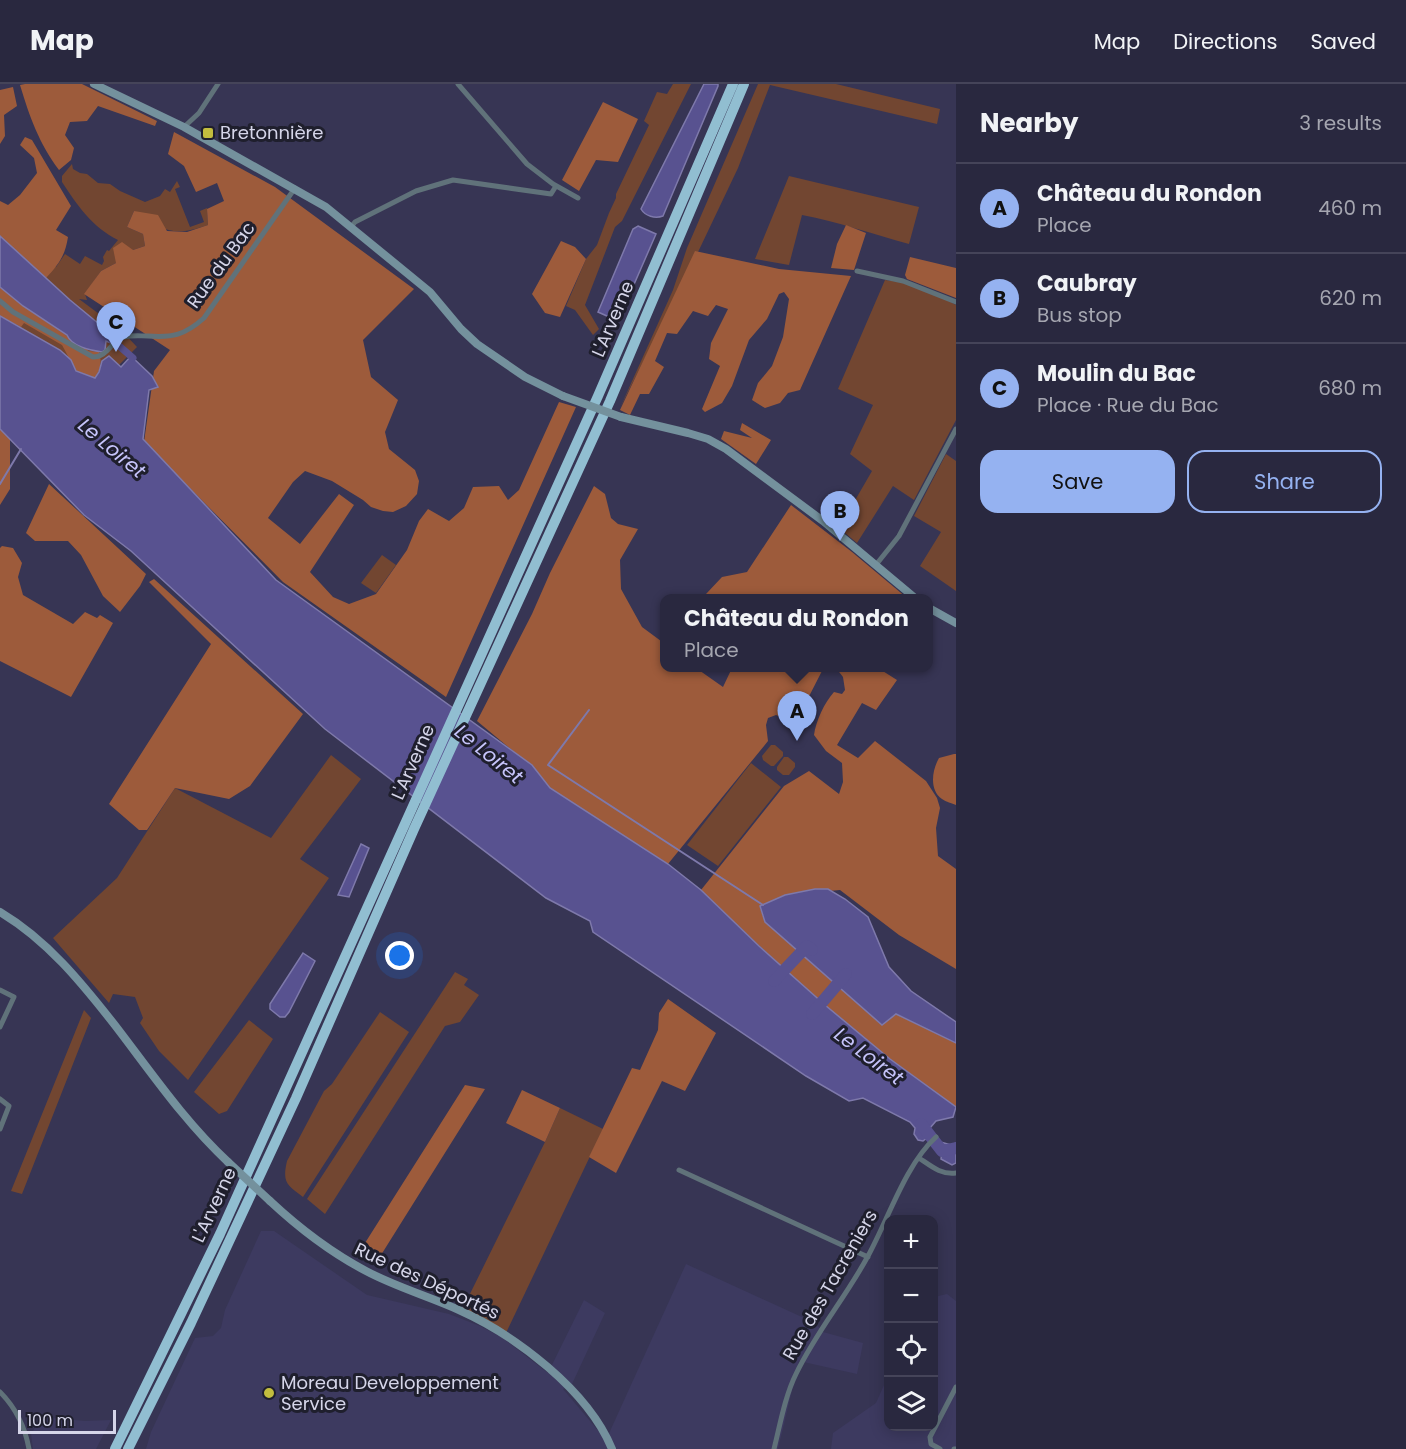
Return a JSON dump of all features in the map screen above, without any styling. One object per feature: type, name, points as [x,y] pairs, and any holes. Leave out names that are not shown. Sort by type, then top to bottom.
[{"type":"highway","name":"L'Arverne","points":[[115,1449],[220,1234],[598,396],[733,84]]},
{"type":"highway","name":"L'Arverne","points":[[128,1449],[191,1323],[291,1109],[414,830],[610,400],[744,84]]},
{"type":"main road","points":[[94,84],[184,127],[326,207],[430,292],[477,344],[525,378],[563,396],[621,417],[708,439],[726,449],[823,521],[910,594]]},
{"type":"main road","points":[[933,610],[956,623]]},
{"type":"main road","name":"Rue des Déportés","points":[[0,912],[38,939],[71,972],[183,1114],[270,1202],[316,1241],[350,1263],[422,1297],[457,1309],[506,1336],[543,1364],[577,1396],[596,1421],[612,1449]]},
{"type":"street","points":[[184,127],[199,113],[218,84]]},
{"type":"street","points":[[458,84],[527,164],[556,186],[579,198]]},
{"type":"street","points":[[351,226],[416,191],[453,180],[551,194],[556,186]]},
{"type":"street","name":"Rue du Bac","points":[[0,301],[13,312],[87,355],[98,357],[105,354],[118,340],[134,336],[171,337],[194,327],[204,318],[295,188]]},
{"type":"street","points":[[857,271],[903,281],[956,302]]},
{"type":"street","points":[[875,566],[899,536],[956,429]]},
{"type":"street","points":[[0,990],[14,997],[0,1027]]},
{"type":"street","points":[[0,1099],[9,1106],[0,1129]]},
{"type":"street","name":"Rue des Tacreniers","points":[[774,1449],[795,1377],[809,1349],[868,1257],[903,1185],[919,1158],[936,1137]]},
{"type":"street","points":[[919,1158],[939,1171],[947,1174],[956,1173]]},
{"type":"street","points":[[679,1170],[868,1257]]},
{"type":"street","points":[[940,1449],[931,1444],[930,1437],[956,1387]]},
{"type":"street","points":[[0,1392],[9,1401],[24,1427],[29,1449]]},
{"type":"shaded area","points":[[82,84],[157,121],[155,126],[98,106],[87,121],[70,122],[65,135],[74,148],[71,160],[59,170],[31,119],[20,85]]},
{"type":"shaded area","points":[[673,84],[691,84],[622,221],[615,227],[585,305],[599,329],[593,335],[575,310],[566,306],[586,259],[597,245],[616,194],[649,125],[644,121],[657,92],[667,94]]},
{"type":"shaded area","points":[[758,84],[836,84],[940,109],[937,124],[770,85],[738,168],[620,408],[673,290],[687,248]]},
{"type":"shaded area","points":[[13,87],[17,106],[4,115],[5,136],[0,144],[0,90]]},
{"type":"shaded area","points":[[603,102],[638,119],[618,162],[596,160],[579,191],[562,180]]},
{"type":"shaded area","points":[[174,132],[275,187],[414,289],[363,340],[371,377],[398,400],[385,432],[389,449],[415,470],[419,481],[417,494],[406,506],[393,512],[383,511],[371,507],[332,481],[305,471],[293,482],[268,518],[300,544],[339,494],[354,505],[310,572],[333,597],[349,604],[376,594],[407,550],[419,521],[428,509],[449,521],[464,508],[473,487],[499,486],[508,500],[519,490],[559,402],[576,407],[446,697],[283,582],[144,442],[154,371],[170,350],[84,294],[101,271],[116,263],[113,248],[122,242],[133,250],[145,246],[143,234],[127,227],[134,211],[158,215],[167,231],[187,232],[208,225],[207,209],[224,201],[217,183],[196,192],[184,166],[168,154]]},
{"type":"shaded area","points":[[25,137],[32,140],[71,206],[56,230],[68,237],[63,255],[46,278],[0,236],[0,201],[8,205],[20,195],[37,173],[34,158],[20,145]]},
{"type":"shaded area","points":[[72,164],[73,169],[87,174],[98,183],[110,184],[145,202],[160,196],[165,189],[170,192],[177,181],[180,187],[175,189],[190,227],[204,222],[200,211],[207,208],[208,225],[185,231],[161,227],[134,211],[127,227],[143,234],[145,246],[133,250],[101,271],[85,294],[87,300],[79,299],[122,331],[137,347],[119,365],[72,359],[4,319],[0,319],[0,226],[56,267],[65,254],[80,264],[85,256],[102,265],[107,250],[109,251],[118,240],[93,222],[79,207],[62,182],[62,176]]},
{"type":"shaded area","points":[[789,176],[919,207],[909,244],[802,215],[789,265],[755,259]]},
{"type":"shaded area","points":[[846,225],[866,233],[854,270],[831,268],[837,244]]},
{"type":"shaded area","points":[[561,241],[575,247],[586,259],[560,317],[545,313],[532,294]]},
{"type":"shaded area","points":[[695,251],[779,269],[851,276],[800,390],[788,393],[780,403],[765,408],[752,400],[758,383],[772,366],[783,337],[789,299],[784,292],[779,294],[767,319],[749,340],[732,386],[722,403],[705,412],[702,409],[720,366],[709,359],[711,343],[728,309],[716,305],[708,316],[693,311],[677,334],[667,333],[655,361],[664,367],[649,394],[640,394],[630,415],[620,410]]},
{"type":"shaded area","points":[[910,257],[956,268],[956,298],[907,279],[905,275]]},
{"type":"shaded area","points":[[885,280],[922,289],[956,305],[956,420],[914,500],[893,486],[857,543],[839,528],[872,471],[850,454],[873,405],[838,389]]},
{"type":"shaded area","points":[[0,287],[23,306],[89,351],[99,352],[100,366],[95,379],[76,371],[62,345],[24,323],[21,327],[0,316]]},
{"type":"shaded area","points":[[742,423],[771,440],[756,464],[721,439],[724,431],[752,438],[740,430]]},
{"type":"shaded area","points":[[0,429],[10,438],[10,489],[0,505]]},
{"type":"shaded area","points":[[946,454],[956,461],[956,591],[920,566],[941,532],[914,516]]},
{"type":"shaded area","points":[[49,484],[146,574],[140,586],[120,612],[103,596],[81,555],[68,541],[35,541],[26,533]]},
{"type":"shaded area","points":[[594,486],[605,494],[611,518],[618,524],[638,529],[620,560],[621,589],[642,627],[660,640],[660,672],[702,672],[723,687],[730,672],[821,672],[802,710],[792,720],[776,715],[768,718],[766,725],[768,741],[668,864],[550,788],[530,765],[477,721],[532,614]]},
{"type":"shaded area","points":[[791,505],[902,594],[706,594],[722,577],[747,572]]},
{"type":"shaded area","points":[[2,546],[13,548],[22,563],[18,577],[23,595],[73,624],[85,612],[97,618],[100,615],[113,623],[71,697],[0,661],[0,548]]},
{"type":"shaded area","points":[[382,555],[396,565],[376,593],[361,583]]},
{"type":"shaded area","points":[[154,579],[303,714],[250,786],[229,799],[175,788],[147,830],[139,830],[109,804],[211,644],[149,582]]},
{"type":"shaded area","points":[[839,672],[884,672],[897,680],[876,710],[862,703],[837,745],[858,758],[875,741],[926,781],[937,798],[940,808],[936,828],[938,856],[956,869],[956,969],[899,935],[840,890],[785,895],[760,907],[765,922],[882,1025],[896,1014],[956,1043],[956,1107],[889,1059],[840,1019],[701,890],[784,786],[809,771],[839,794],[843,782],[842,763],[826,751],[814,735],[821,712],[830,696],[834,692],[842,694],[845,690],[843,677]]},
{"type":"shaded area","points":[[771,745],[775,745],[783,752],[783,756],[774,766],[763,760],[762,756]]},
{"type":"shaded area","points":[[956,754],[956,805],[938,795],[933,785],[939,758]]},
{"type":"shaded area","points":[[331,755],[361,779],[300,859],[329,878],[188,1080],[159,1051],[140,1023],[143,1018],[135,997],[113,994],[109,1003],[53,938],[117,878],[175,788],[271,838]]},
{"type":"shaded area","points":[[784,757],[788,757],[795,763],[789,775],[783,775],[777,770]]},
{"type":"shaded area","points":[[751,763],[781,787],[718,866],[687,845]]},
{"type":"shaded area","points":[[455,972],[468,979],[464,985],[479,995],[460,1022],[445,1026],[325,1214],[307,1199]]},
{"type":"shaded area","points":[[668,999],[716,1033],[685,1091],[662,1081],[616,1173],[589,1157],[632,1068],[640,1070],[658,1030],[659,1013]]},
{"type":"shaded area","points":[[84,1010],[91,1018],[22,1194],[11,1191]]},
{"type":"shaded area","points":[[380,1012],[409,1032],[303,1197],[287,1183],[285,1174],[287,1161],[324,1091],[332,1084]]},
{"type":"shaded area","points":[[249,1020],[273,1039],[227,1111],[219,1114],[194,1092]]},
{"type":"shaded area","points":[[465,1085],[485,1089],[381,1255],[365,1243]]},
{"type":"shaded area","points":[[522,1090],[560,1108],[545,1142],[506,1123]]},
{"type":"shaded area","points":[[560,1108],[603,1129],[506,1333],[463,1308]]},
{"type":"shaded area","points":[[261,1231],[274,1231],[367,1295],[449,1314],[480,1326],[503,1338],[548,1373],[584,1300],[605,1313],[572,1384],[563,1389],[606,1440],[686,1264],[815,1323],[823,1332],[863,1343],[857,1374],[799,1361],[778,1449],[146,1449],[151,1432],[195,1338],[213,1336],[221,1328],[225,1310]]},
{"type":"shaded area","points":[[947,1294],[956,1301],[956,1449],[831,1449],[833,1433],[876,1403],[884,1385],[884,1431],[938,1431],[938,1296]]},
{"type":"shaded area","points":[[42,1417],[85,1421],[111,1420],[96,1449],[33,1449],[31,1434]]},
{"type":"water","points":[[704,84],[718,84],[718,86],[663,216],[648,215],[641,209]]},
{"type":"water","points":[[638,226],[656,234],[618,321],[598,312],[633,229]]},
{"type":"water","points":[[0,236],[70,300],[116,338],[111,343],[106,341],[105,350],[102,352],[77,345],[67,335],[23,306],[0,287]]},
{"type":"water","points":[[0,316],[60,350],[71,360],[76,371],[95,378],[102,361],[109,356],[121,367],[131,356],[152,376],[158,387],[149,390],[143,439],[276,580],[532,765],[550,788],[668,864],[701,890],[825,1005],[890,1059],[956,1107],[953,1117],[936,1121],[930,1128],[932,1134],[923,1141],[918,1140],[914,1134],[915,1128],[910,1122],[863,1098],[849,1101],[806,1076],[593,932],[590,921],[546,898],[325,729],[131,551],[84,515],[0,429]]},
{"type":"water","points":[[361,844],[369,848],[349,897],[338,895]]},
{"type":"water","points":[[828,889],[868,917],[889,967],[911,991],[956,1022],[956,1043],[896,1014],[882,1025],[765,922],[760,906],[785,895]]},
{"type":"water","points":[[303,953],[315,961],[289,1012],[285,1017],[280,1017],[270,1009],[270,1004]]},
{"type":"water","points":[[937,1141],[951,1145],[956,1143],[956,1163],[952,1165],[941,1159],[942,1151],[936,1148]]},
{"type":"waterway","points":[[111,339],[133,358]]},
{"type":"waterway","points":[[0,484],[21,449]]},
{"type":"waterway","points":[[589,710],[548,765],[763,905]]},
{"type":"waterway","points":[[774,981],[807,946],[812,950]]},
{"type":"waterway","points":[[812,1014],[846,974]]},
{"type":"waterway","name":"Le Loiret","points":[[921,1124],[942,1151],[956,1148]]},
{"type":"place","name":"Bretonnière","points":[[208,133]]},
{"type":"place","name":"Moulin du Bac","points":[[116,352]]},
{"type":"place","name":"Caubray","points":[[840,541]]},
{"type":"place","name":"Château du Rondon","points":[[797,741]]},
{"type":"place","name":"Moreau Developpement Service","points":[[269,1393]]}]
